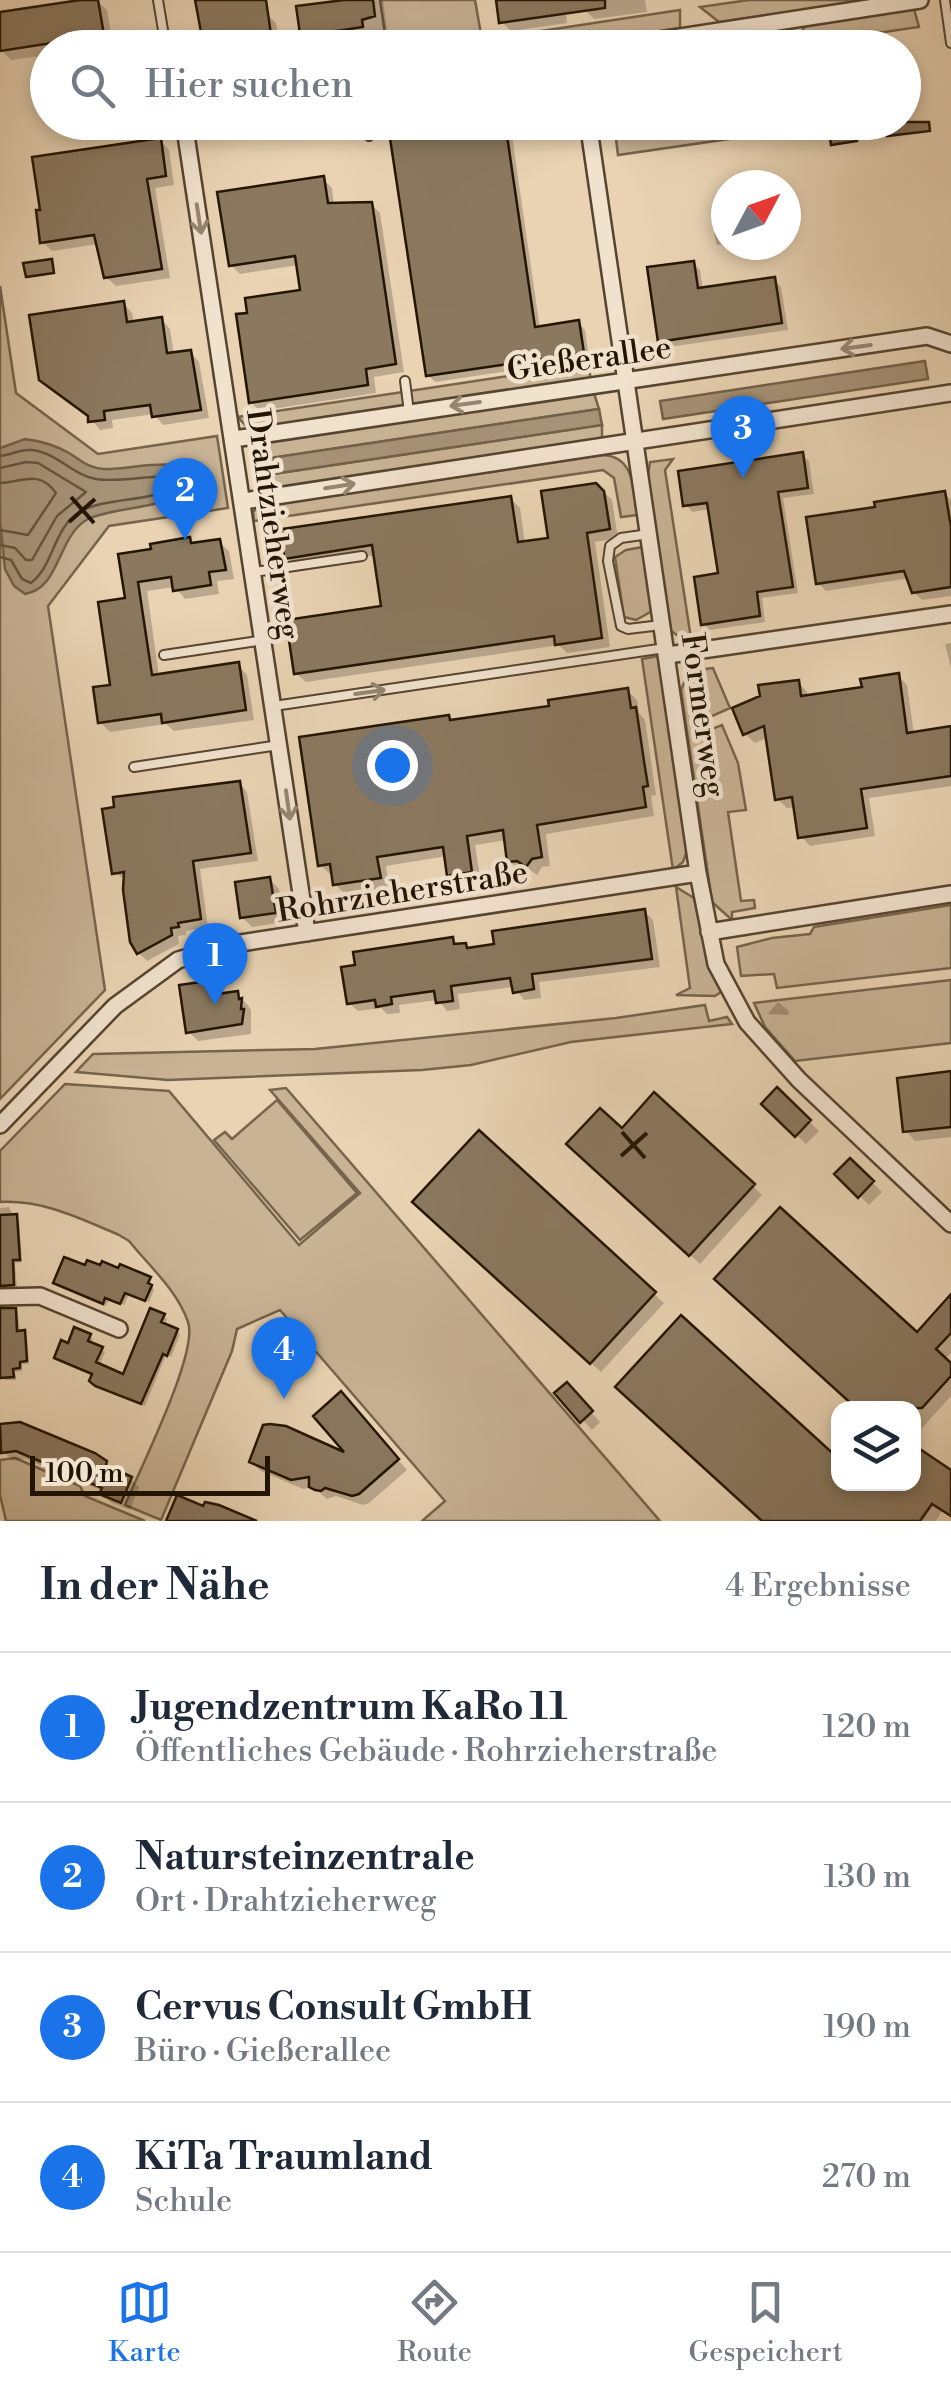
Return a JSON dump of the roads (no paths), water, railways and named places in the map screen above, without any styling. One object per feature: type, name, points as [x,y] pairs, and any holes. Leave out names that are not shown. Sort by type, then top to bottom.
[{"type":"street","points":[[725,30],[920,0]]},
{"type":"street","name":"Drahtzieherweg","points":[[187,140],[307,934]]},
{"type":"street","name":"Formerweg","points":[[591,140],[698,873],[709,932],[725,986],[752,1030],[816,1097],[951,1224]]},
{"type":"street","name":"Gießerallee","points":[[234,440],[927,336],[951,344]]},
{"type":"street","points":[[244,501],[951,394]]},
{"type":"street","points":[[668,652],[951,614]]},
{"type":"street","name":"Rohrzieherstraße","points":[[0,1125],[115,1006],[178,960],[234,944],[698,873]]},
{"type":"street","points":[[709,932],[951,894]]},
{"type":"street","points":[[0,1297],[40,1296],[119,1329]]},
{"type":"lane","points":[[158,0],[163,30]]},
{"type":"lane","points":[[945,0],[951,43]]},
{"type":"lane","points":[[405,382],[410,412]]},
{"type":"lane","points":[[649,534],[621,538],[610,546],[616,615],[626,629],[663,625]]},
{"type":"lane","points":[[254,572],[362,556]]},
{"type":"lane","points":[[164,654],[264,640]]},
{"type":"lane","points":[[274,706],[668,652]]},
{"type":"lane","points":[[134,768],[280,745]]},
{"type":"water","points":[[925,361],[928,379],[663,419],[660,401]]},
{"type":"water","points":[[599,409],[602,425],[266,475],[264,459]]},
{"type":"water","points":[[25,439],[53,446],[98,468],[182,466],[202,477],[195,487],[168,501],[88,519],[70,537],[46,582],[25,594],[14,586],[5,569],[0,521],[0,448]]},
{"type":"place","name":"Cervus Consult GmbH","points":[[743,478]]},
{"type":"place","name":"Natursteinzentrale","points":[[185,540]]},
{"type":"place","name":"Jugendzentrum KaRo 11","points":[[215,1005]]},
{"type":"place","name":"KiTa Traumland","points":[[284,1399]]}]
